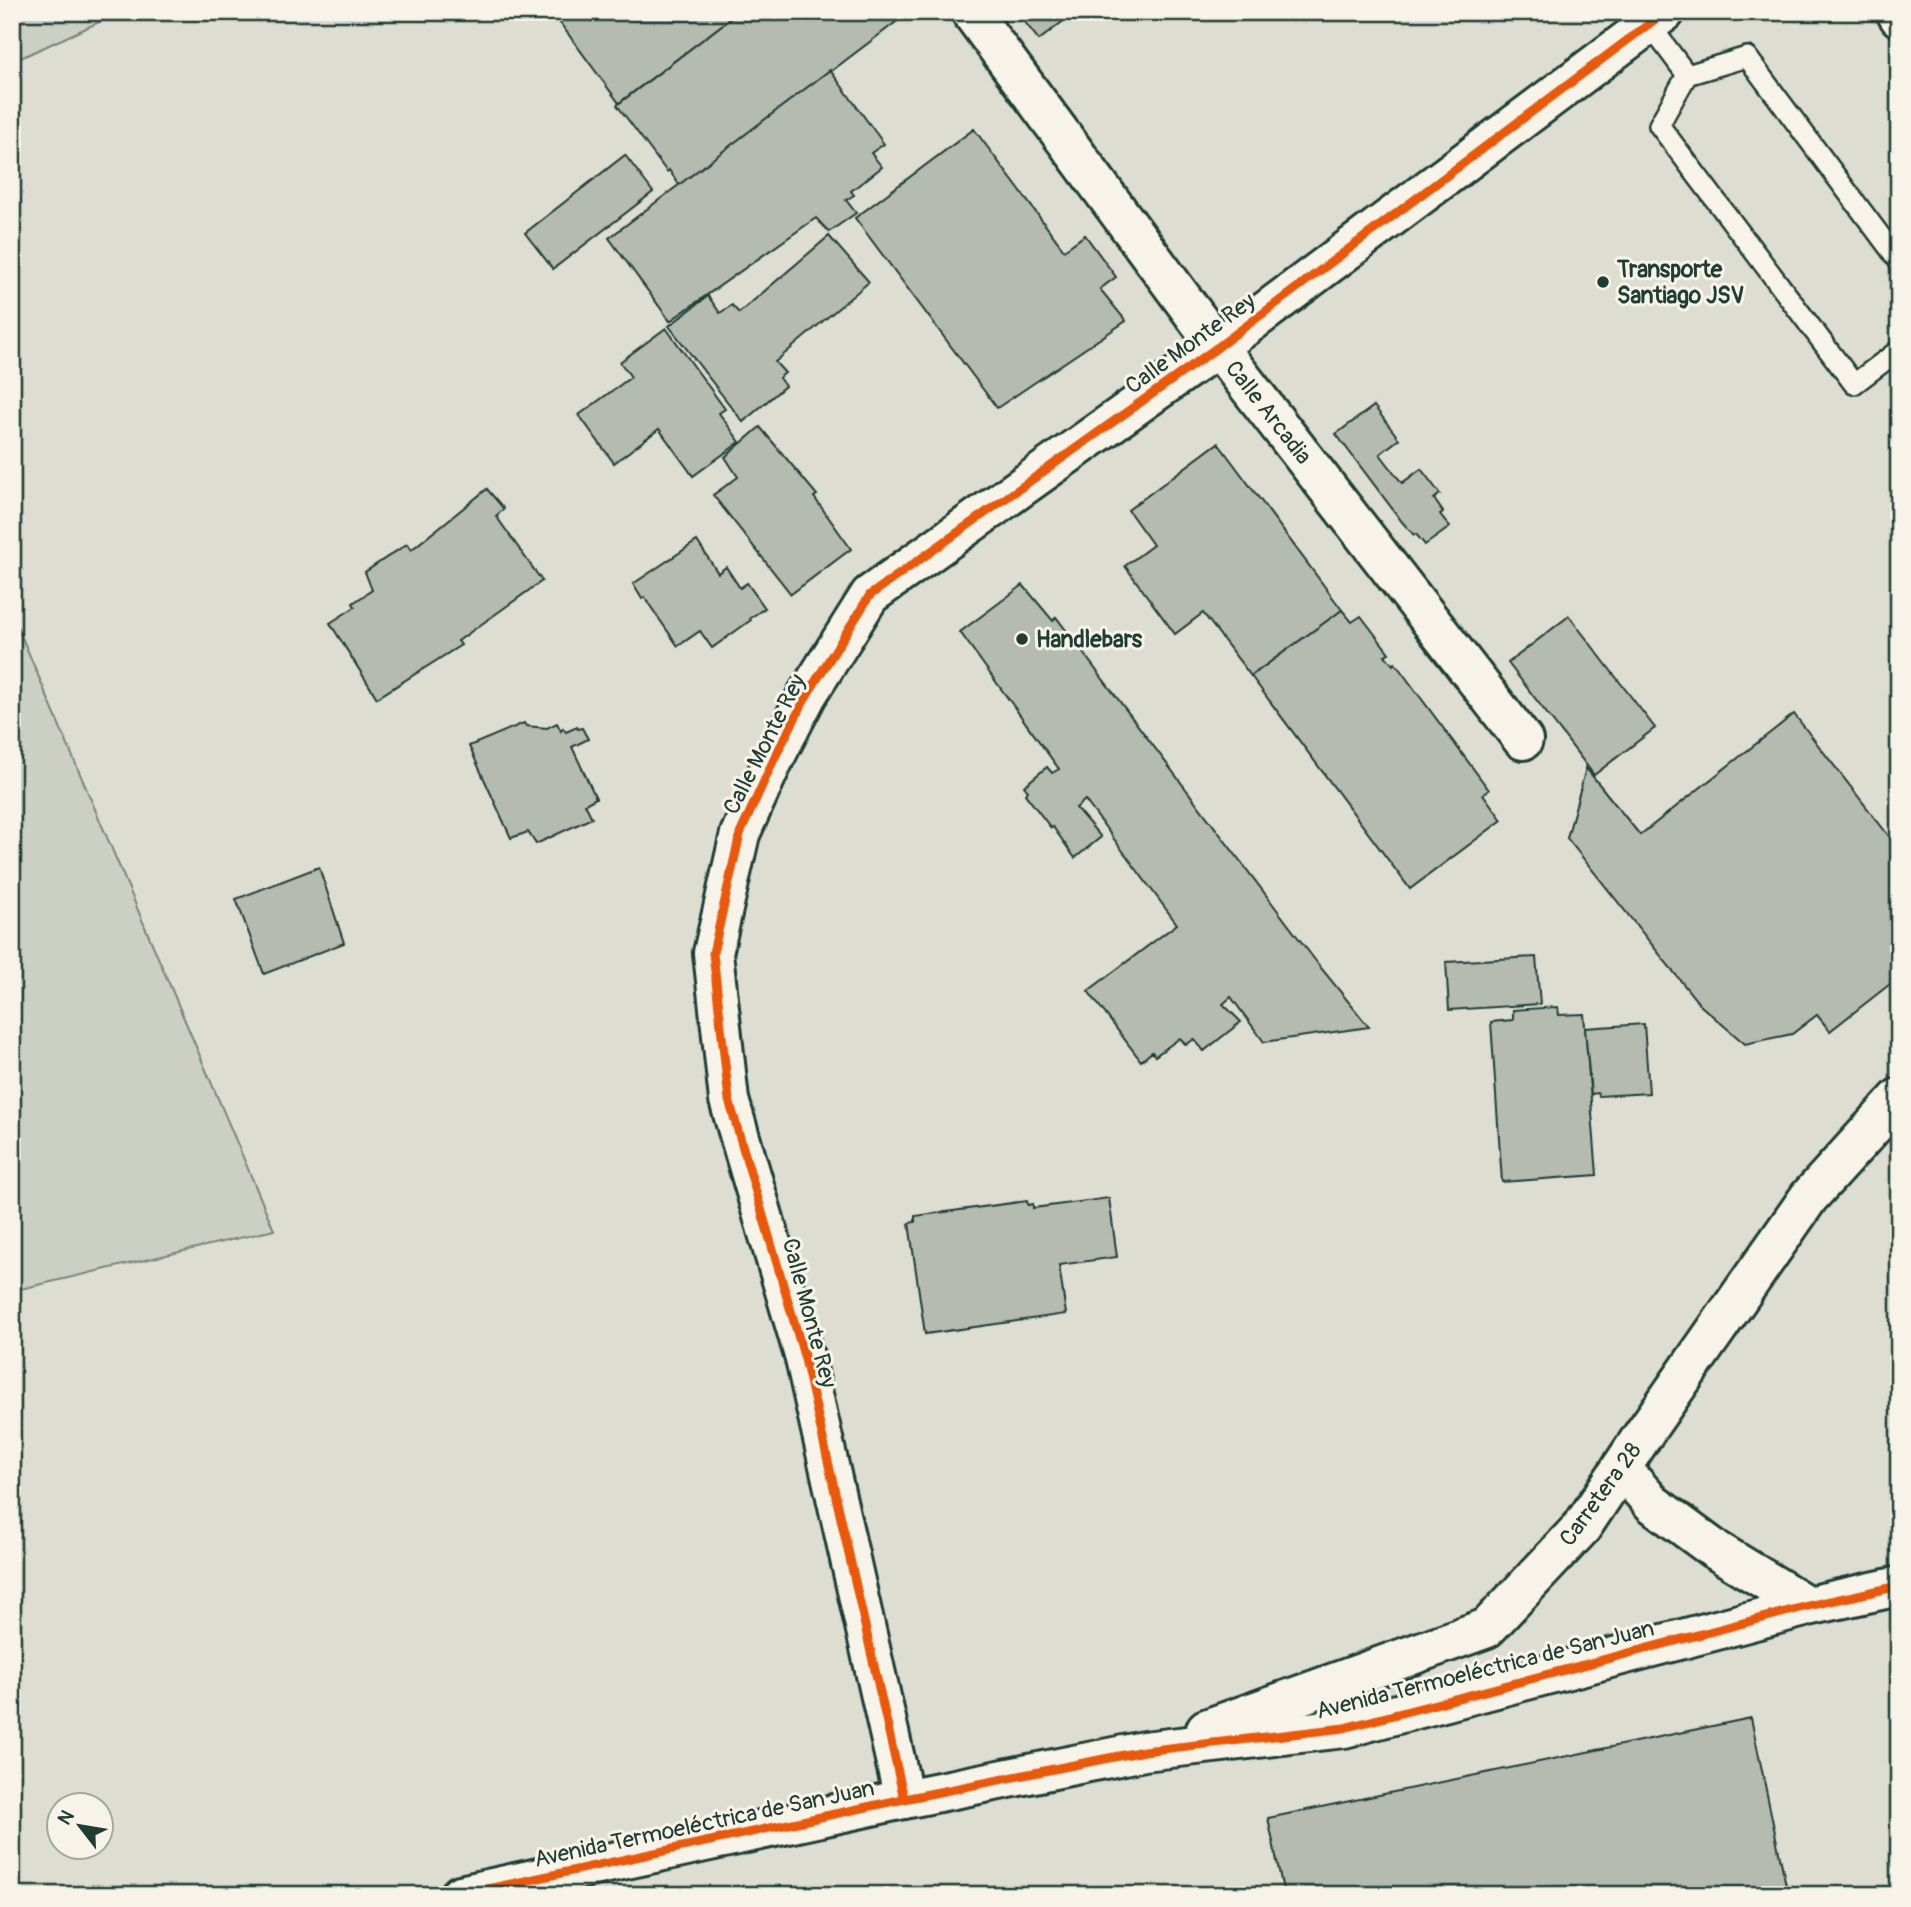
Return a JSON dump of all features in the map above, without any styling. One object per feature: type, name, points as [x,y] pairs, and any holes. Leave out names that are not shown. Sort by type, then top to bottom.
[{"type":"street","name":"Calle Arcadia","points":[[971,12],[1218,347],[1523,740]]},
{"type":"street","name":"Calle Monte Rey","points":[[904,1799],[805,1359],[729,1100],[713,953],[740,834],[807,695],[870,595],[1218,347],[1657,18]]},
{"type":"street","name":"Carretera 28","points":[[1144,1751],[1487,1628],[1582,1527],[1809,1197],[1899,1098]]},
{"type":"street","points":[[1621,1468],[1653,1504],[1693,1534],[1808,1606]]},
{"type":"street","name":"Avenida Termoeléctrica de San Juan","points":[[460,1895],[904,1799],[1144,1751],[1344,1728],[1808,1606],[1899,1586]]},
{"type":"lane","points":[[1657,18],[1687,75]]},
{"type":"lane","points":[[1899,261],[1747,57],[1687,75],[1659,125],[1854,384],[1899,350]]},
{"type":"shaded area","points":[[12,12],[121,12],[12,62]]},
{"type":"shaded area","points":[[121,12],[1899,12],[1899,1895],[12,1895],[12,1291],[274,1230],[12,614],[12,62]]},
{"type":"shaded area","points":[[12,614],[274,1230],[12,1291]]},
{"type":"building","points":[[552,12],[739,12],[619,103]]},
{"type":"building","points":[[739,12],[895,12],[900,19],[680,186],[617,105]]},
{"type":"building","points":[[1017,12],[1075,12],[1039,40]]},
{"type":"building","points":[[830,70],[884,144],[871,153],[882,167],[851,191],[854,195],[846,200],[856,213],[829,232],[816,218],[670,321],[609,238]]},
{"type":"building","points":[[974,129],[1064,250],[1085,235],[1116,277],[1100,289],[1126,321],[997,408],[855,218]]},
{"type":"building","points":[[625,155],[653,192],[553,269],[525,233]]},
{"type":"building","points":[[829,236],[869,282],[775,362],[785,373],[779,378],[785,386],[743,422],[669,326],[708,296],[720,313],[732,305],[739,313]]},
{"type":"building","points":[[666,328],[725,409],[719,413],[740,442],[693,476],[659,429],[614,463],[579,415],[631,377],[620,362]]},
{"type":"building","points":[[1374,406],[1399,439],[1380,454],[1402,483],[1421,469],[1440,494],[1434,499],[1443,512],[1440,514],[1450,527],[1425,545],[1403,523],[1336,434]]},
{"type":"building","points":[[760,427],[817,495],[814,497],[851,549],[791,594],[713,495],[738,477],[725,457]]},
{"type":"building","points":[[1218,443],[1342,610],[1251,676],[1203,613],[1175,634],[1125,566],[1153,545],[1128,510]]},
{"type":"building","points":[[487,489],[504,509],[496,516],[542,581],[458,641],[461,645],[377,698],[330,623],[355,607],[353,603],[372,590],[365,572],[407,544],[411,550]]},
{"type":"building","points":[[697,541],[718,573],[726,567],[740,588],[747,583],[765,608],[712,648],[700,631],[678,646],[633,584]]},
{"type":"building","points":[[1023,585],[1053,621],[1056,617],[1321,968],[1369,1027],[1264,1042],[1231,997],[1223,1004],[1241,1022],[1204,1051],[1194,1039],[1186,1045],[1180,1038],[1155,1056],[1152,1052],[1141,1061],[1088,991],[1177,924],[1085,800],[1076,808],[1101,837],[1075,858],[1025,794],[1028,791],[1024,786],[1047,767],[1052,773],[1059,769],[960,632]]},
{"type":"building","points":[[1342,610],[1352,622],[1361,616],[1389,653],[1385,655],[1393,665],[1395,663],[1489,790],[1483,794],[1502,820],[1410,889],[1251,676]]},
{"type":"building","points":[[1569,616],[1655,728],[1594,775],[1508,663]]},
{"type":"building","points":[[1794,714],[1899,849],[1899,983],[1896,985],[1894,981],[1830,1031],[1817,1015],[1792,1034],[1745,1044],[1700,1005],[1567,838],[1586,768],[1640,835]]},
{"type":"building","points":[[524,723],[526,726],[547,728],[557,723],[561,731],[563,728],[566,732],[577,727],[582,728],[588,739],[572,747],[596,798],[585,804],[592,818],[536,844],[528,832],[511,838],[469,746]]},
{"type":"building","points":[[319,867],[344,943],[264,974],[236,899]]},
{"type":"building","points":[[1536,957],[1540,1004],[1449,1010],[1446,962]]},
{"type":"building","points":[[1558,1007],[1559,1015],[1584,1014],[1597,1175],[1502,1182],[1491,1022],[1513,1020],[1513,1010]]},
{"type":"building","points":[[1644,1024],[1649,1093],[1599,1096],[1598,1093],[1591,1094],[1585,1028]]},
{"type":"building","points":[[1109,1198],[1117,1257],[1059,1265],[1066,1314],[925,1334],[909,1223],[915,1222],[915,1216],[1027,1201],[1028,1205],[1033,1204],[1033,1208]]},
{"type":"building","points":[[1751,1718],[1788,1895],[1284,1895],[1268,1818]]},
{"type":"cycle path","points":[[904,1799],[805,1359],[729,1100],[713,953],[740,834],[807,695],[870,595],[1218,347],[1665,12]]},
{"type":"cycle path","points":[[460,1895],[904,1799],[1144,1751],[1344,1728],[1808,1606],[1899,1586]]},
{"type":"place","name":"Transporte Santiago JSV","points":[[1603,282]]},
{"type":"place","name":"Handlebars","points":[[1022,639]]}]
